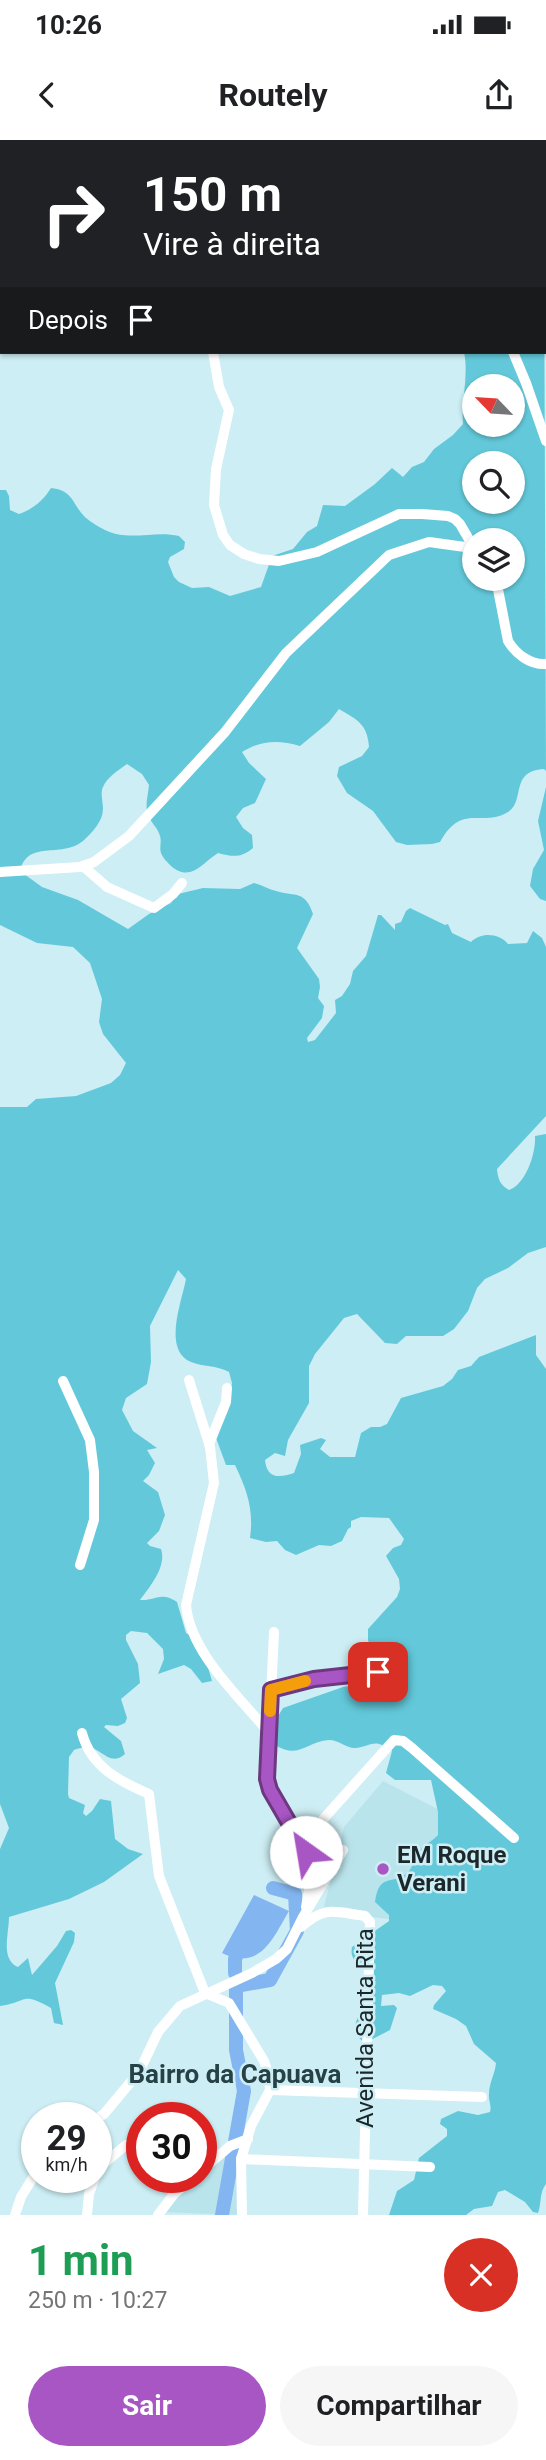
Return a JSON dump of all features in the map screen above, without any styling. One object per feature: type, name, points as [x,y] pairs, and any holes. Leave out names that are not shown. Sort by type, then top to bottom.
[{"type":"street","points":[[214,354],[219,387],[229,410],[216,470],[214,505],[223,535],[230,545],[259,559],[279,561],[317,552],[399,514],[449,516],[462,528]]},
{"type":"street","points":[[514,354],[546,441]]},
{"type":"street","points":[[0,872],[83,866],[94,862],[130,836],[225,732],[286,653],[389,555],[429,542],[462,547]]},
{"type":"street","points":[[498,591],[508,641],[526,660],[546,664]]},
{"type":"street","points":[[83,866],[107,887],[154,908],[173,894],[181,883]]},
{"type":"street","points":[[189,1380],[209,1444],[214,1483],[186,1605],[188,1618],[207,1658],[269,1733]]},
{"type":"street","points":[[64,1381],[90,1440],[94,1472],[94,1520],[80,1565]]},
{"type":"street","points":[[209,1444],[226,1402],[228,1388]]},
{"type":"street","points":[[274,1632],[267,1779],[270,1790],[310,1860],[312,1873],[303,1917]]},
{"type":"street","points":[[271,1690],[314,1679],[378,1672]]},
{"type":"street","points":[[82,1733],[86,1747],[98,1764],[129,1786],[149,1794],[159,1876],[205,1993],[229,2003],[264,2061],[270,2076],[270,2090],[251,2126],[241,2159],[242,2215]]},
{"type":"street","points":[[301,1843],[394,1740],[403,1741],[514,1839]]},
{"type":"street","points":[[112,2104],[139,2072],[158,2032],[180,2006],[252,1973],[287,1949],[343,1850]]},
{"type":"street","name":"Avenida Santa Rita","points":[[297,1931],[323,1911],[365,1916],[370,1922],[363,2215]]},
{"type":"street","points":[[270,2090],[482,2097]]},
{"type":"street","points":[[217,2157],[230,2146],[247,2139]]},
{"type":"street","points":[[112,2157],[126,2145]]},
{"type":"street","points":[[241,2159],[429,2167]]},
{"type":"street","points":[[15,2215],[23,2193]]},
{"type":"street","points":[[87,2215],[89,2193]]},
{"type":"street","points":[[158,2215],[175,2193]]},
{"type":"shaded area","points":[[464,354],[544,354],[546,771],[533,771],[526,775],[516,801],[508,812],[490,818],[464,819],[448,830],[440,842],[407,845],[396,842],[373,811],[347,793],[337,776],[339,767],[362,756],[369,747],[363,727],[339,709],[329,722],[300,746],[270,742],[242,752],[266,779],[255,803],[243,808],[236,817],[252,835],[253,848],[245,854],[233,856],[218,853],[196,870],[185,873],[171,866],[162,855],[161,838],[148,813],[149,785],[142,774],[127,764],[105,783],[101,818],[83,841],[65,849],[30,855],[20,871],[42,887],[78,900],[128,929],[171,903],[178,894],[203,888],[240,889],[254,883],[303,898],[313,914],[297,948],[319,979],[318,998],[324,1006],[322,1018],[307,1038],[308,1042],[315,1040],[336,1013],[335,1000],[342,996],[350,984],[353,971],[366,956],[378,915],[395,930],[395,924],[401,922],[410,908],[448,924],[452,933],[471,942],[490,935],[508,944],[527,943],[533,931],[542,938],[546,947],[546,1116],[497,1169],[503,1186],[509,1190],[515,1187],[529,1167],[535,1136],[546,1134],[546,1247],[528,1253],[508,1268],[485,1279],[477,1288],[468,1311],[454,1329],[443,1336],[406,1336],[397,1344],[385,1343],[357,1314],[344,1318],[315,1354],[309,1366],[309,1403],[288,1440],[285,1456],[275,1453],[265,1460],[268,1471],[275,1476],[294,1473],[301,1454],[300,1445],[321,1438],[326,1440],[320,1449],[330,1457],[355,1457],[361,1433],[371,1427],[387,1424],[401,1398],[443,1386],[458,1370],[471,1366],[479,1357],[536,1335],[536,1355],[546,1369],[546,2184],[538,2213],[505,2190],[498,2192],[492,2206],[474,2209],[466,2215],[389,2215],[397,2191],[414,2180],[419,2158],[447,2136],[447,2129],[440,2124],[441,2119],[458,2111],[478,2115],[490,2112],[489,2090],[496,2063],[474,2044],[466,2026],[433,2009],[446,1991],[442,1986],[433,1985],[410,1996],[399,1993],[382,1995],[381,2006],[394,2005],[397,2008],[390,2030],[365,2043],[356,2033],[358,2018],[370,2003],[371,1972],[354,1959],[352,1947],[389,1921],[389,1915],[375,1902],[379,1887],[386,1881],[406,1874],[420,1850],[438,1835],[438,1812],[431,1780],[395,1780],[386,1773],[392,1751],[382,1745],[353,1748],[329,1740],[295,1751],[288,1750],[271,1742],[270,1729],[283,1708],[343,1687],[383,1681],[389,1669],[385,1657],[368,1641],[368,1629],[397,1597],[399,1579],[386,1556],[393,1548],[401,1545],[404,1539],[389,1518],[361,1517],[351,1521],[351,1527],[342,1541],[331,1546],[319,1545],[296,1555],[285,1550],[277,1541],[266,1542],[250,1538],[251,1518],[246,1492],[235,1465],[226,1465],[216,1438],[220,1422],[227,1413],[232,1383],[229,1372],[191,1362],[182,1356],[177,1347],[176,1324],[186,1279],[178,1270],[150,1326],[151,1362],[147,1384],[126,1398],[122,1410],[133,1431],[157,1448],[147,1450],[155,1463],[143,1481],[158,1492],[165,1515],[159,1531],[147,1543],[161,1549],[162,1562],[140,1600],[166,1597],[177,1602],[186,1633],[198,1640],[202,1647],[212,1681],[202,1683],[191,1669],[184,1665],[158,1674],[164,1659],[163,1649],[147,1633],[131,1631],[126,1635],[138,1664],[140,1683],[121,1699],[127,1718],[125,1723],[104,1727],[121,1741],[125,1754],[114,1759],[92,1748],[74,1750],[69,1757],[68,1794],[69,1798],[85,1805],[83,1813],[86,1816],[100,1799],[111,1801],[115,1839],[128,1849],[143,1854],[104,1882],[69,1899],[9,1917],[9,1958],[18,1967],[28,1958],[32,1975],[66,1931],[75,1933],[74,1942],[55,1983],[63,2025],[54,2023],[51,2008],[34,2000],[25,1999],[0,2006],[0,1849],[9,1828],[0,1804],[0,1107],[27,1107],[36,1099],[76,1096],[111,1083],[120,1075],[126,1063],[103,1034],[99,1022],[102,999],[90,963],[73,947],[37,943],[0,925],[0,490],[6,490],[10,510],[19,514],[37,504],[51,488],[59,489],[72,499],[86,518],[103,529],[133,536],[179,536],[185,542],[184,549],[170,557],[168,562],[174,577],[192,588],[209,587],[230,596],[261,587],[272,556],[293,549],[307,532],[317,526],[323,505],[345,506],[392,468],[403,477],[412,467],[424,462],[434,449],[462,425],[462,438],[525,438],[525,374],[466,374]]},
{"type":"shaded area","points":[[546,787],[546,901],[540,899],[530,886],[533,869],[544,850],[538,821]]},
{"type":"shaded area","name":"EM Roque Verani","points":[[383,1781],[453,1817],[412,1922],[323,1911],[344,1827]]},
{"type":"shaded area","points":[[254,1895],[289,1911],[263,1950],[246,1958],[235,1958],[222,1953]]},
{"type":"shaded area","points":[[230,2147],[241,2158],[242,2215],[159,2212],[179,2193],[217,2193],[217,2159]]},
{"type":"waterway","points":[[222,2215],[244,2091],[236,2050],[236,1986],[270,1980],[297,1931],[295,1894],[273,1888]]},
{"type":"waterway","points":[[235,1973],[235,1959],[239,1950]]},
{"type":"slow traffic","points":[[270,1711],[271,1690],[305,1681]]},
{"type":"place","name":"EM Roque Verani","points":[[383,1869]]},
{"type":"district","name":"Bairro da Capuava","points":[[235,2074]]},
{"type":"route","points":[[306,1852],[270,1790],[267,1779],[271,1690],[314,1679],[378,1672]]}]
